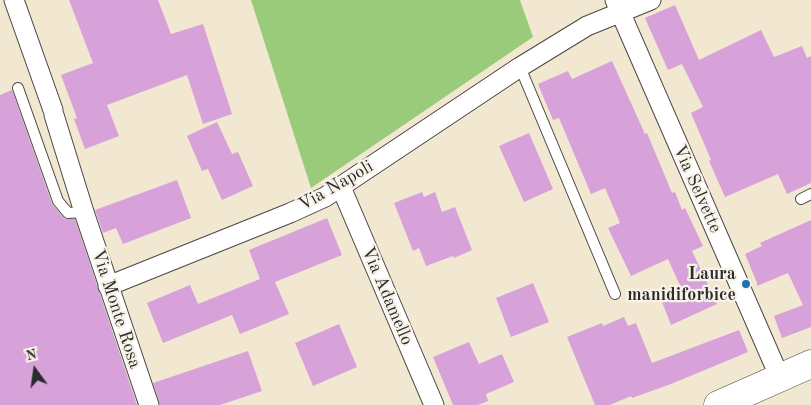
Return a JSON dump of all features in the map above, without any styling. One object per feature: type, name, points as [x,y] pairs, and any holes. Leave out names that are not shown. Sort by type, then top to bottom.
[{"type":"street","name":"Via Monte Rosa","points":[[14,0],[53,112],[148,405]]},
{"type":"street","name":"Via Napoli","points":[[108,286],[290,213],[325,196],[520,67],[618,6],[651,0]]},
{"type":"street","name":"Via Selvette","points":[[618,6],[780,378]]},
{"type":"street","name":"Via Adamello","points":[[341,187],[434,405]]},
{"type":"street","points":[[718,405],[811,364]]},
{"type":"lane","points":[[520,67],[614,294]]},
{"type":"lane","points":[[18,88],[58,201],[68,213],[84,212]]},
{"type":"green space","points":[[251,0],[520,0],[533,37],[311,188]]},
{"type":"building","points":[[69,0],[158,0],[171,34],[203,24],[232,114],[203,124],[187,75],[107,105],[119,136],[85,149],[74,119],[77,118],[61,75],[93,63]]},
{"type":"building","points":[[675,5],[699,60],[761,30],[774,57],[802,46],[807,58],[811,56],[811,183],[787,194],[778,174],[725,197],[691,113],[703,107],[682,64],[668,70],[645,18]]},
{"type":"building","points":[[612,61],[645,134],[647,133],[672,193],[675,192],[682,210],[685,208],[703,246],[692,251],[717,304],[671,325],[662,302],[679,295],[678,292],[682,290],[668,259],[631,276],[608,228],[620,223],[605,188],[591,194],[559,118],[553,120],[538,84],[568,71],[572,79]]},
{"type":"building","points":[[12,90],[52,204],[65,219],[75,219],[137,405],[0,405],[0,95]]},
{"type":"building","points":[[217,122],[232,154],[238,152],[253,186],[222,200],[208,169],[202,171],[187,136]]},
{"type":"building","points":[[529,133],[553,189],[524,202],[499,146]]},
{"type":"building","points":[[177,180],[191,218],[123,244],[116,228],[103,233],[95,210]]},
{"type":"building","points":[[422,192],[424,197],[435,192],[442,212],[455,207],[472,250],[454,258],[453,256],[426,266],[419,248],[413,251],[394,203]]},
{"type":"building","points":[[327,218],[342,255],[275,282],[289,314],[240,334],[232,315],[163,343],[147,303],[190,285],[198,304],[260,279],[249,250]]},
{"type":"building","points":[[811,220],[811,327],[782,338],[774,316],[803,305],[788,273],[757,286],[745,254],[762,246],[760,243]]},
{"type":"building","points":[[533,283],[549,322],[511,337],[496,298]]},
{"type":"building","points":[[624,317],[628,326],[636,323],[652,363],[739,330],[748,352],[632,398],[631,396],[610,405],[595,405],[567,337],[602,323],[603,326]]},
{"type":"building","points":[[339,324],[357,367],[313,386],[295,343]]},
{"type":"building","points":[[469,342],[479,364],[502,354],[514,382],[486,394],[488,401],[478,405],[453,405],[433,357]]},
{"type":"building","points":[[248,351],[262,391],[220,405],[160,405],[153,383]]},
{"type":"place","name":"Laura manidiforbice","points":[[746,284]]}]
